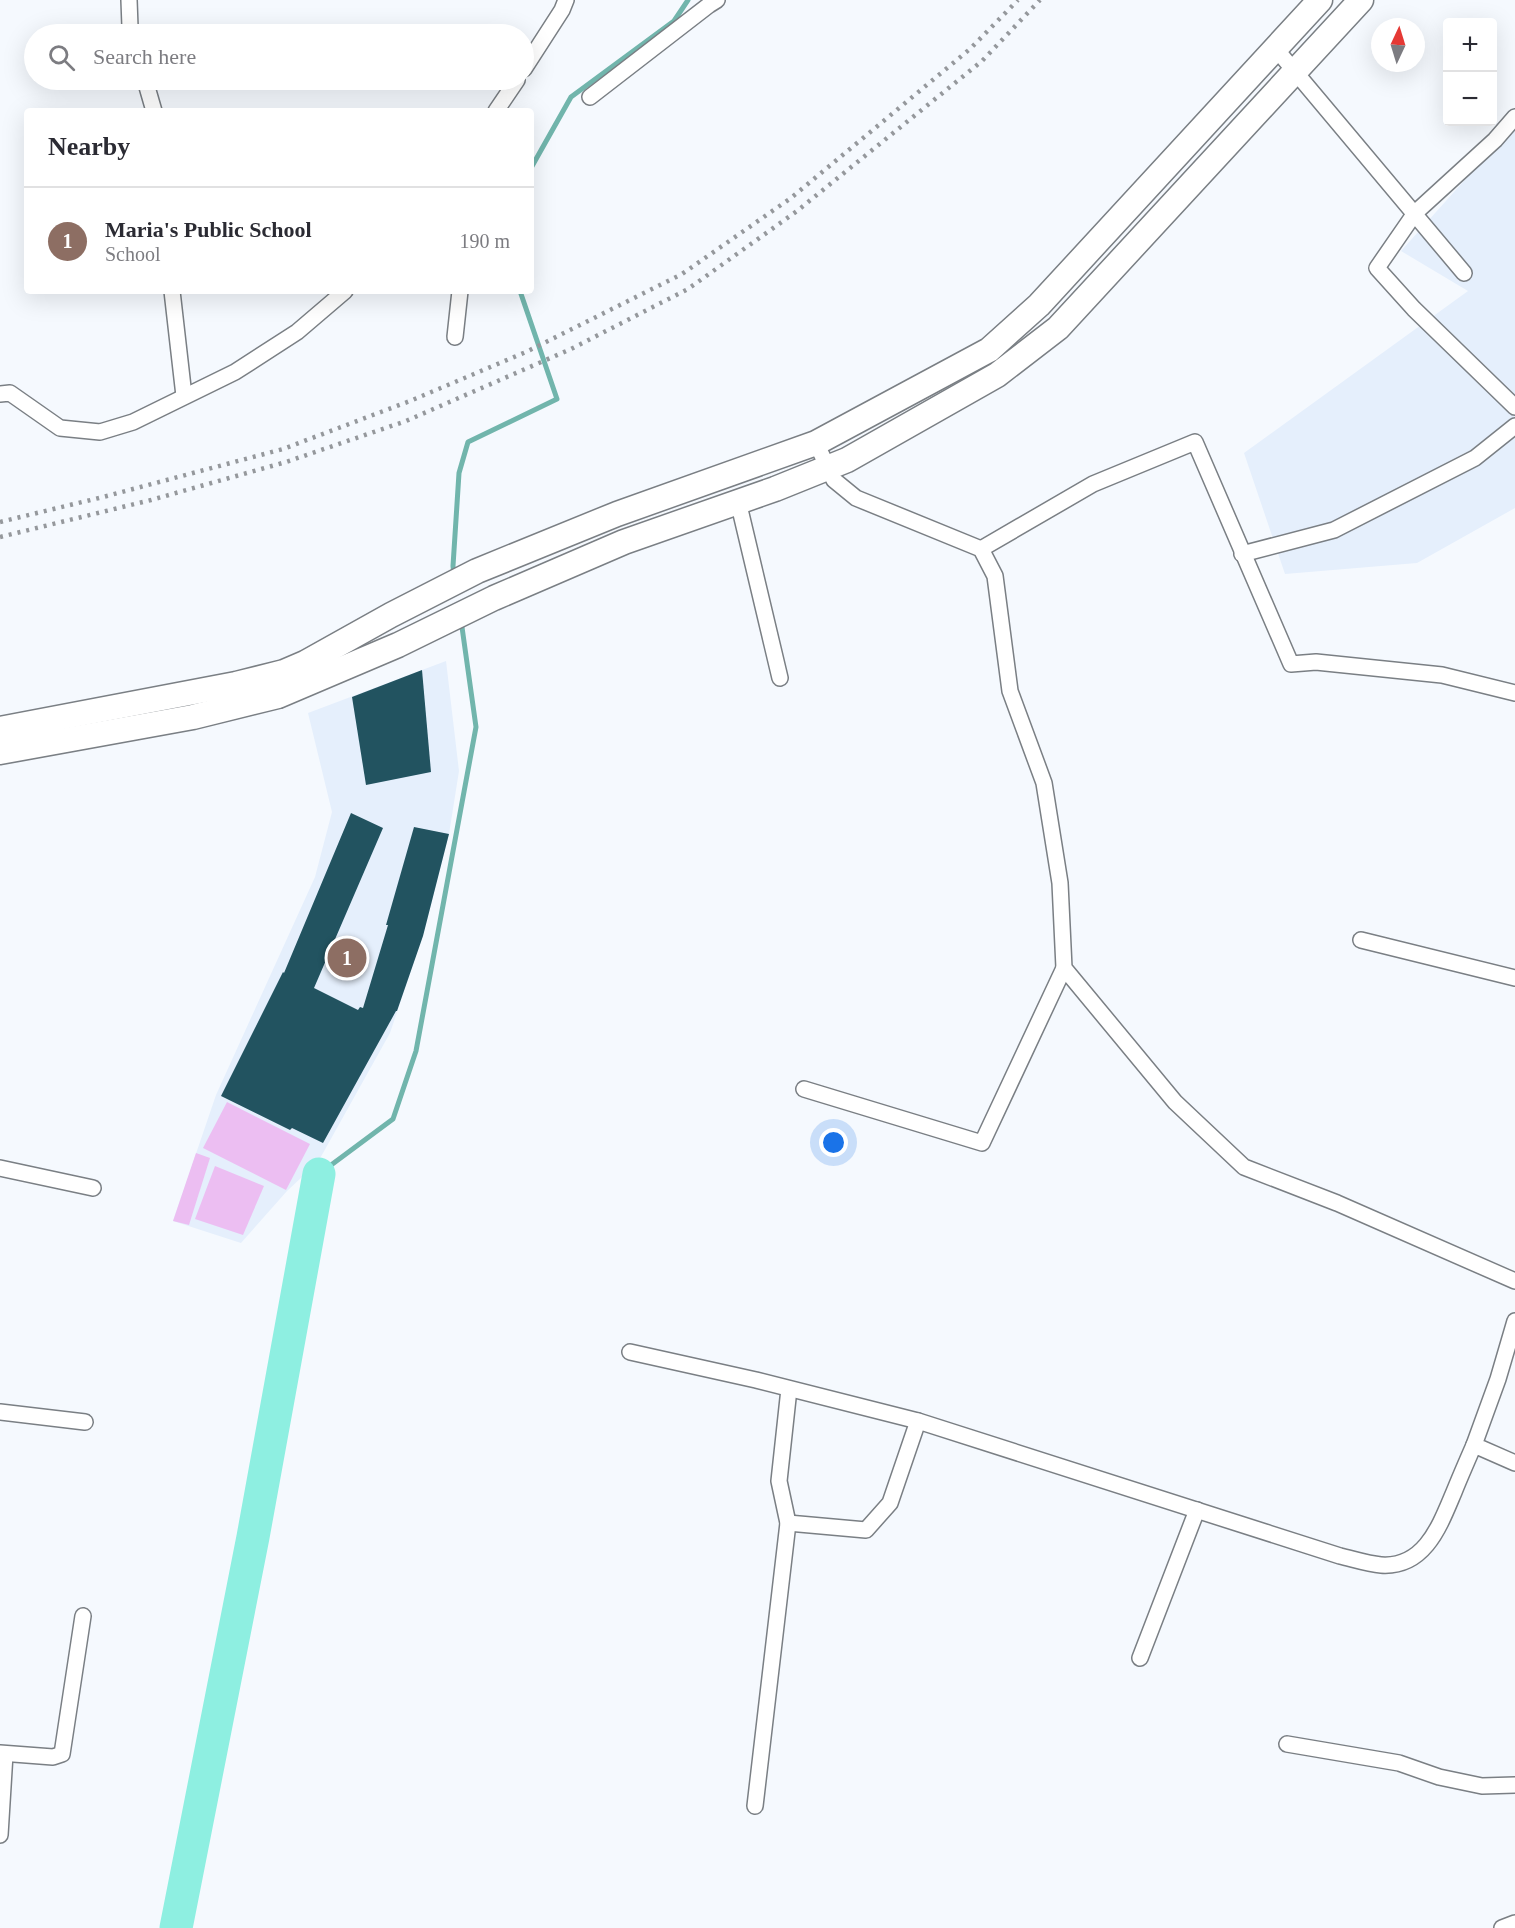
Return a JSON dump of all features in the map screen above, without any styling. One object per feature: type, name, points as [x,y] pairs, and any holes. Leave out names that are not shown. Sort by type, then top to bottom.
[{"type":"main road","points":[[0,729],[266,678],[305,663],[477,571],[617,514],[816,442],[989,350],[1039,305],[1320,0]]},
{"type":"main road","points":[[0,752],[193,717],[278,696],[398,645],[494,598],[624,542],[847,460],[997,375],[1058,328],[1361,0]]},
{"type":"street","points":[[129,0],[130,24]]},
{"type":"street","points":[[534,53],[566,0]]},
{"type":"street","points":[[590,97],[717,0]]},
{"type":"street","points":[[1276,49],[1464,273]]},
{"type":"street","points":[[148,90],[153,108]]},
{"type":"street","points":[[498,108],[510,90]]},
{"type":"street","points":[[1515,117],[1495,140],[1414,213],[1377,268],[1414,309],[1515,407]]},
{"type":"street","points":[[172,294],[184,396]]},
{"type":"street","points":[[0,380],[5,393],[60,428],[99,432],[133,422],[235,372],[297,332],[341,294]]},
{"type":"street","points":[[455,337],[460,294]]},
{"type":"street","points":[[1242,554],[1334,530],[1475,458],[1515,426]]},
{"type":"street","points":[[804,1089],[982,1143],[1064,968],[1060,883],[1044,783],[1010,691],[995,576],[981,549],[856,498],[834,480],[816,442]]},
{"type":"street","points":[[981,549],[1093,484],[1195,442],[1291,664],[1316,662],[1442,675],[1515,693]]},
{"type":"street","points":[[738,501],[780,678]]},
{"type":"street","points":[[1361,940],[1515,978]]},
{"type":"street","points":[[1064,968],[1175,1102],[1244,1167],[1337,1203],[1515,1281]]},
{"type":"street","points":[[0,1168],[93,1188]]},
{"type":"street","points":[[630,1352],[918,1422],[1340,1556],[1382,1565],[1402,1562],[1418,1554],[1432,1540],[1441,1525],[1498,1379],[1515,1321]]},
{"type":"street","points":[[755,1806],[788,1523],[779,1481],[789,1389]]},
{"type":"street","points":[[0,1412],[85,1422]]},
{"type":"street","points":[[788,1523],[866,1530],[890,1503],[918,1422]]},
{"type":"street","points":[[1474,1445],[1515,1463]]},
{"type":"street","points":[[1140,1658],[1197,1510]]},
{"type":"street","points":[[0,1835],[3,1754],[53,1757],[62,1754],[83,1616]]},
{"type":"street","points":[[1287,1744],[1399,1763],[1439,1777],[1482,1786],[1515,1785]]},
{"type":"street","points":[[1502,1928],[1515,1923]]},
{"type":"shaded area","points":[[1515,124],[1515,508],[1417,563],[1285,574],[1244,453],[1468,291],[1401,251]]},
{"type":"shaded area","points":[[446,661],[459,771],[449,834],[424,932],[390,1033],[318,1162],[287,1191],[241,1243],[173,1221],[216,1095],[315,877],[332,812],[308,713]]},
{"type":"shaded area","points":[[227,1102],[310,1144],[286,1190],[203,1148]]},
{"type":"shaded area","points":[[196,1153],[210,1158],[189,1225],[173,1221]]},
{"type":"shaded area","points":[[215,1166],[264,1186],[243,1235],[195,1219]]},
{"type":"building","points":[[422,670],[431,772],[366,785],[352,697]]},
{"type":"building","points":[[351,813],[383,828],[314,988],[358,1010],[360,1007],[363,1008],[414,827],[449,834],[423,936],[397,1011],[323,1143],[292,1128],[290,1130],[221,1096],[284,973]]},
{"type":"waterway","points":[[534,163],[571,97],[674,21],[688,0]]},
{"type":"waterway","points":[[454,575],[459,473],[468,442],[557,399],[521,294]]},
{"type":"waterway","points":[[319,1174],[393,1119],[416,1051],[476,727],[461,620]]},
{"type":"waterway","points":[[176,1928],[253,1537],[319,1174]]},
{"type":"railway","points":[[0,522],[283,449],[410,401],[526,352],[682,274],[791,198],[970,49],[1018,0]]},
{"type":"railway","points":[[0,537],[151,500],[286,462],[406,421],[571,349],[688,289],[797,211],[982,61],[1040,0]]},
{"type":"place","name":"Maria's Public School","points":[[347,958]]}]
